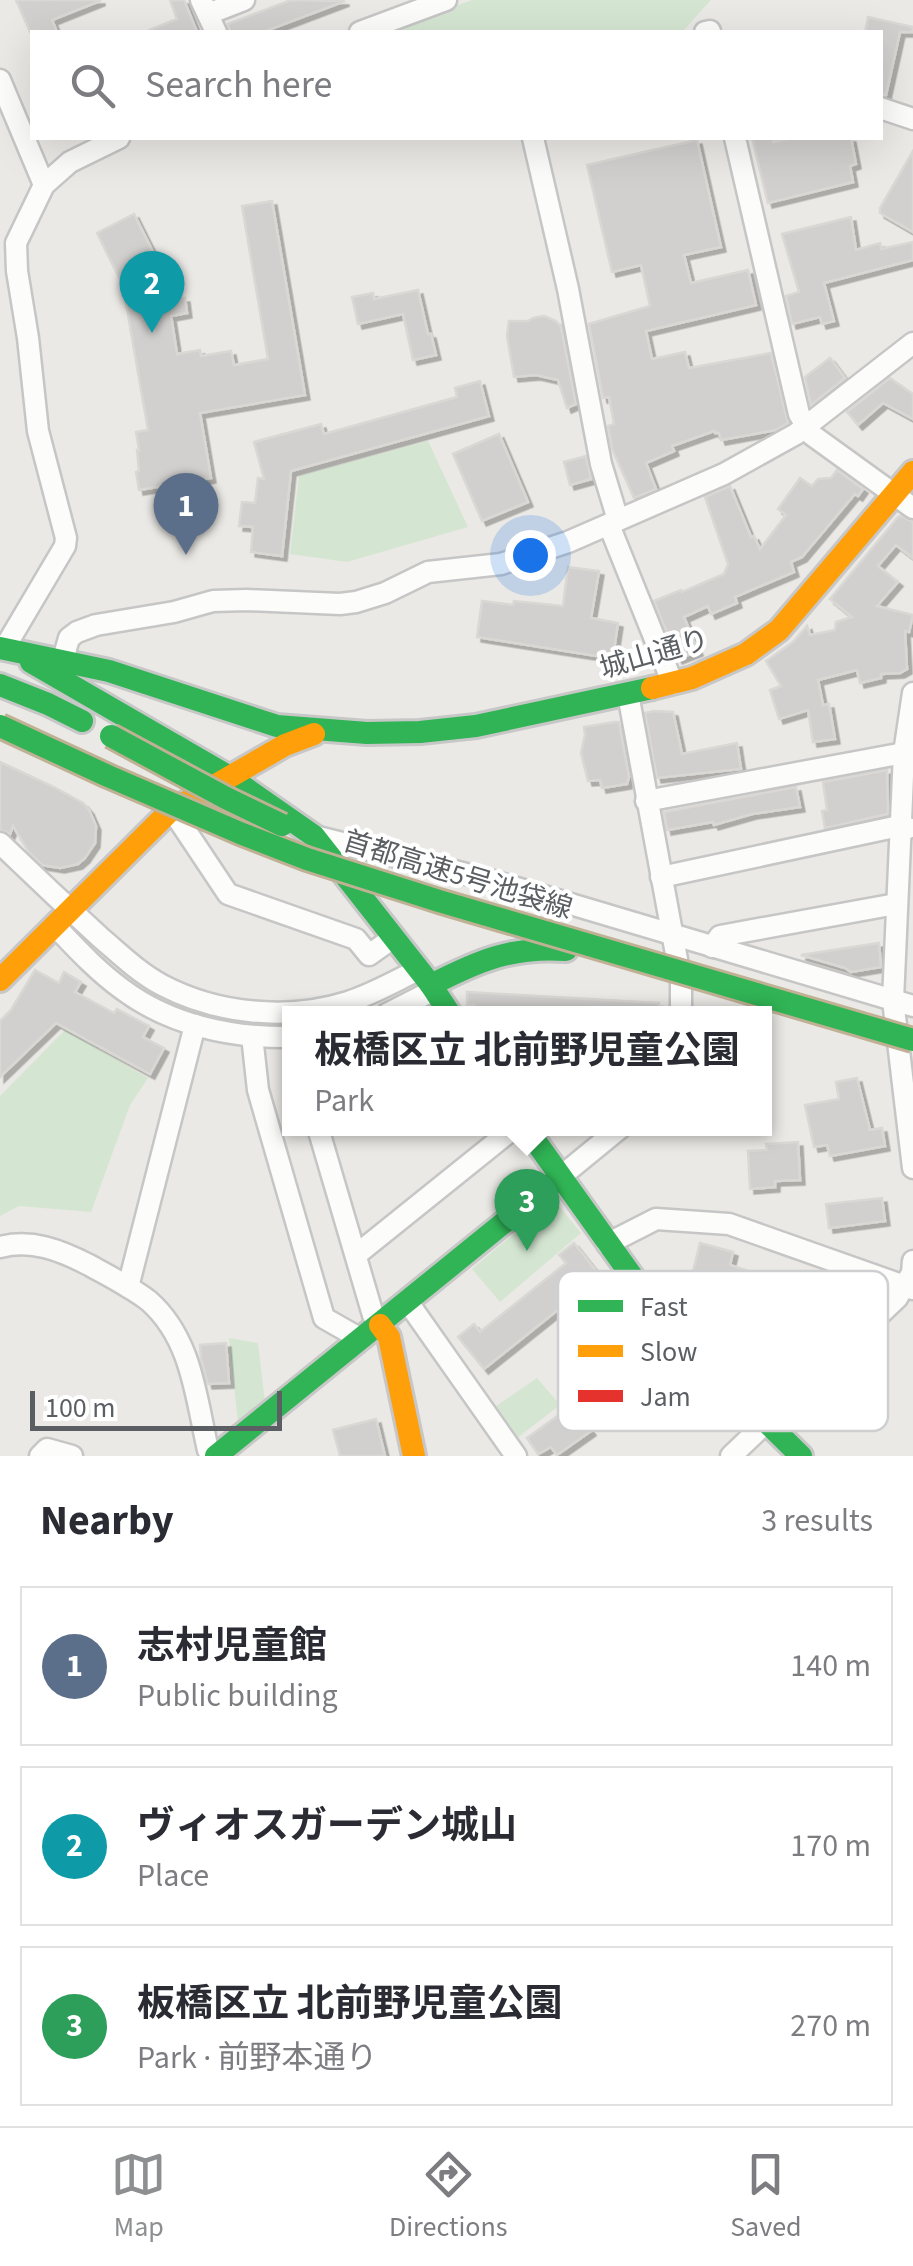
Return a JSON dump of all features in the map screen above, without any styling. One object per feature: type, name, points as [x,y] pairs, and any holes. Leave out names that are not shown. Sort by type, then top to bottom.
[{"type":"main road","name":"城山通り","points":[[332,732],[448,730],[674,684],[746,654],[779,630],[904,501],[913,472]]},
{"type":"main road","points":[[5,649],[110,671],[277,726],[332,732]]},
{"type":"main road","points":[[5,649],[228,776],[314,836],[444,1006]]},
{"type":"main road","points":[[0,686],[82,721]]},
{"type":"main road","name":"首都高速5号池袋線","points":[[0,726],[240,834],[307,859],[908,1046]]},
{"type":"main road","points":[[0,980],[173,814],[228,776],[296,740],[332,732]]},
{"type":"main road","name":"首都高速5号池袋線","points":[[111,736],[317,840],[913,1019]]},
{"type":"main road","points":[[0,738],[352,887]]},
{"type":"main road","points":[[428,982],[478,960],[530,947],[564,949],[768,1006]]},
{"type":"main road","points":[[772,1007],[908,1046]]},
{"type":"main road","points":[[531,1136],[628,1271]]},
{"type":"main road","points":[[214,1456],[559,1178]]},
{"type":"main road","points":[[371,1332],[388,1337],[414,1456]]},
{"type":"main road","points":[[775,1431],[801,1456]]},
{"type":"street","points":[[208,16],[244,0]]},
{"type":"street","points":[[365,30],[446,0]]},
{"type":"street","points":[[0,80],[44,184]]},
{"type":"street","points":[[883,109],[913,119]]},
{"type":"street","points":[[5,649],[66,538],[38,431],[16,243],[44,184],[70,162],[115,140]]},
{"type":"street","points":[[533,140],[568,289],[613,522],[674,684]]},
{"type":"street","points":[[735,140],[799,414],[812,435],[904,501]]},
{"type":"street","points":[[63,660],[70,638],[90,626],[174,612],[213,601],[340,604],[372,598],[428,572],[501,564],[568,542],[724,474],[806,426],[913,343]]},
{"type":"street","points":[[913,693],[902,902],[903,1003],[913,1168]]},
{"type":"street","points":[[628,694],[680,981],[681,1006]]},
{"type":"street","points":[[646,801],[908,754]]},
{"type":"street","points":[[173,814],[228,894],[356,939],[369,955],[392,938]]},
{"type":"street","points":[[661,876],[906,827]]},
{"type":"street","points":[[314,836],[490,880],[903,1003]]},
{"type":"street","points":[[0,844],[62,918],[99,970],[121,988],[160,1013],[194,1025],[252,1036],[282,1037]]},
{"type":"street","points":[[712,946],[720,936],[902,902]]},
{"type":"street","points":[[62,918],[159,983],[194,1000],[238,1010],[282,1014]]},
{"type":"street","points":[[331,1006],[428,982]]},
{"type":"street","points":[[397,1006],[428,982]]},
{"type":"street","points":[[128,1287],[194,1025]]},
{"type":"street","points":[[252,1036],[258,1090],[324,1318],[371,1332],[373,1315],[320,1136]]},
{"type":"street","points":[[356,1255],[504,1136]]},
{"type":"street","points":[[559,1178],[610,1136]]},
{"type":"street","points":[[608,1244],[656,1219],[729,1224],[863,1271]]},
{"type":"street","points":[[0,1248],[30,1244],[50,1248],[72,1256],[149,1302],[163,1316],[182,1347],[208,1450],[214,1456]]},
{"type":"street","points":[[888,1307],[909,1287],[913,1261]]},
{"type":"street","points":[[408,1301],[516,1456]]},
{"type":"street","points":[[731,1456],[757,1431]]},
{"type":"street","points":[[40,1456],[47,1449],[72,1456]]},
{"type":"green space","points":[[472,0],[711,0],[684,30],[390,30]]},
{"type":"green space","points":[[428,441],[468,527],[347,562],[290,554],[299,476]]},
{"type":"green space","points":[[65,1030],[148,1078],[130,1105],[91,1212],[19,1206],[0,1216],[0,1096]]},
{"type":"green space","points":[[554,1200],[581,1233],[500,1302],[472,1269]]},
{"type":"green space","points":[[229,1338],[258,1343],[265,1402],[238,1423]]},
{"type":"green space","points":[[537,1378],[558,1403],[508,1445],[486,1413]]},
{"type":"building","points":[[16,0],[100,0],[52,20],[56,30],[30,32]]},
{"type":"building","points":[[170,0],[184,0],[196,30],[150,30],[177,19]]},
{"type":"building","points":[[291,0],[345,1],[268,30],[230,30],[228,24]]},
{"type":"building","points":[[868,17],[913,27],[913,32],[900,32],[886,95],[883,30],[865,30]]},
{"type":"building","points":[[697,140],[721,247],[684,255],[691,283],[748,270],[756,305],[646,331],[652,359],[685,352],[689,368],[771,353],[788,423],[776,430],[721,440],[714,431],[672,446],[674,451],[646,463],[656,489],[634,498],[612,449],[608,426],[614,424],[609,397],[603,398],[589,324],[650,306],[641,265],[612,272],[587,165]]},
{"type":"building","points":[[752,140],[851,140],[856,164],[850,166],[853,182],[768,203]]},
{"type":"building","points":[[913,151],[913,232],[880,213],[880,208]]},
{"type":"building","points":[[272,201],[305,395],[200,413],[211,478],[139,490],[136,432],[148,430],[123,286],[97,233],[134,214],[157,260],[160,259],[168,301],[185,298],[187,313],[171,316],[177,354],[200,350],[201,356],[231,351],[234,365],[268,359],[242,206]]},
{"type":"building","points":[[851,217],[856,250],[880,243],[881,249],[913,242],[913,260],[824,283],[834,321],[822,324],[820,317],[792,324],[786,296],[799,292],[782,234]]},
{"type":"building","points":[[418,290],[436,355],[413,360],[403,314],[358,324],[352,297],[373,293],[374,299]]},
{"type":"building","points":[[544,316],[561,327],[576,404],[567,408],[558,380],[536,375],[514,377],[507,336],[509,321]]},
{"type":"building","points":[[830,358],[845,378],[811,405],[805,377]]},
{"type":"building","points":[[890,378],[913,394],[913,419],[883,403],[858,425],[847,412]]},
{"type":"building","points":[[480,381],[489,416],[291,471],[282,556],[251,552],[253,527],[239,526],[242,502],[255,503],[258,478],[264,479],[254,442],[321,424],[324,434],[457,397],[455,388]]},
{"type":"building","points":[[499,434],[528,502],[482,521],[453,454]]},
{"type":"building","points":[[586,456],[591,479],[570,485],[564,462]]},
{"type":"building","points":[[837,470],[863,489],[858,496],[855,494],[802,557],[791,562],[794,572],[735,597],[737,603],[711,614],[708,606],[684,617],[698,651],[678,659],[654,601],[724,574],[728,564],[705,497],[730,486],[760,549],[786,515],[778,509],[800,478],[812,486],[818,479],[831,478]]},
{"type":"building","points":[[901,516],[913,522],[913,558],[896,545],[878,566],[898,582],[877,606],[913,615],[909,632],[905,631],[907,669],[860,683],[857,670],[818,680],[823,705],[829,704],[835,739],[813,742],[808,710],[779,719],[770,690],[781,686],[766,661],[793,642],[807,626],[810,635],[835,630],[836,622],[852,617],[830,599]]},
{"type":"building","points":[[568,567],[599,571],[591,618],[618,623],[613,656],[477,637],[482,601],[563,606]]},
{"type":"building","points":[[673,712],[682,754],[737,743],[741,769],[657,778],[645,713]]},
{"type":"building","points":[[619,722],[629,777],[627,784],[602,788],[600,780],[588,781],[581,753],[584,727]]},
{"type":"building","points":[[0,762],[54,787],[89,810],[96,826],[95,843],[78,864],[60,868],[42,865],[13,826],[10,834],[0,830]]},
{"type":"building","points":[[887,770],[888,814],[825,828],[823,782]]},
{"type":"building","points":[[796,787],[800,807],[714,825],[713,822],[667,830],[664,812]]},
{"type":"building","points":[[879,943],[881,967],[851,972],[801,955]]},
{"type":"building","points":[[35,970],[59,983],[64,972],[81,982],[75,992],[149,1026],[143,1037],[164,1048],[150,1074],[56,1023],[0,1077],[0,1021]]},
{"type":"building","points":[[467,992],[659,1003],[659,1006],[467,1005]]},
{"type":"building","points":[[857,1078],[870,1130],[882,1128],[885,1146],[830,1156],[827,1145],[814,1147],[805,1105],[839,1099],[836,1082]]},
{"type":"building","points":[[798,1142],[800,1180],[775,1181],[775,1187],[750,1189],[748,1151],[767,1150],[766,1144]]},
{"type":"building","points":[[882,1198],[885,1221],[829,1228],[826,1204]]},
{"type":"building","points":[[574,1243],[596,1271],[558,1271],[558,1310],[484,1369],[458,1337],[474,1324],[480,1332],[566,1263],[559,1255]]},
{"type":"building","points":[[700,1243],[733,1252],[730,1265],[749,1271],[693,1271]]},
{"type":"building","points":[[226,1343],[229,1383],[208,1384],[200,1345]]},
{"type":"building","points":[[558,1415],[558,1431],[591,1431],[557,1455],[551,1447],[538,1454],[527,1438]]},
{"type":"building","points":[[376,1419],[385,1456],[340,1456],[333,1430]]},
{"type":"traffic: fast","points":[[0,648],[109,671],[277,726],[367,733],[476,726],[652,688]]},
{"type":"traffic: fast","points":[[31,662],[228,776],[314,836],[445,1006]]},
{"type":"traffic: fast","points":[[0,685],[82,721]]},
{"type":"traffic: fast","points":[[0,726],[307,859],[913,1040]]},
{"type":"traffic: fast","points":[[111,736],[282,825]]},
{"type":"traffic: fast","points":[[431,985],[496,957],[529,950],[566,950]]},
{"type":"traffic: fast","points":[[532,1136],[628,1271]]},
{"type":"traffic: fast","points":[[216,1456],[559,1178]]},
{"type":"traffic: fast","points":[[776,1431],[801,1456]]},
{"type":"traffic: slow","points":[[652,688],[692,678],[746,654],[779,630],[913,472]]},
{"type":"traffic: slow","points":[[0,980],[169,812],[285,745],[314,734]]},
{"type":"traffic: slow","points":[[380,1325],[389,1337],[414,1456]]},
{"type":"place","name":"ヴィオスガーデン城山","points":[[152,333]]},
{"type":"place","name":"志村児童館","points":[[186,555]]},
{"type":"place","name":"板橋区立 北前野児童公園","points":[[527,1251]]}]
